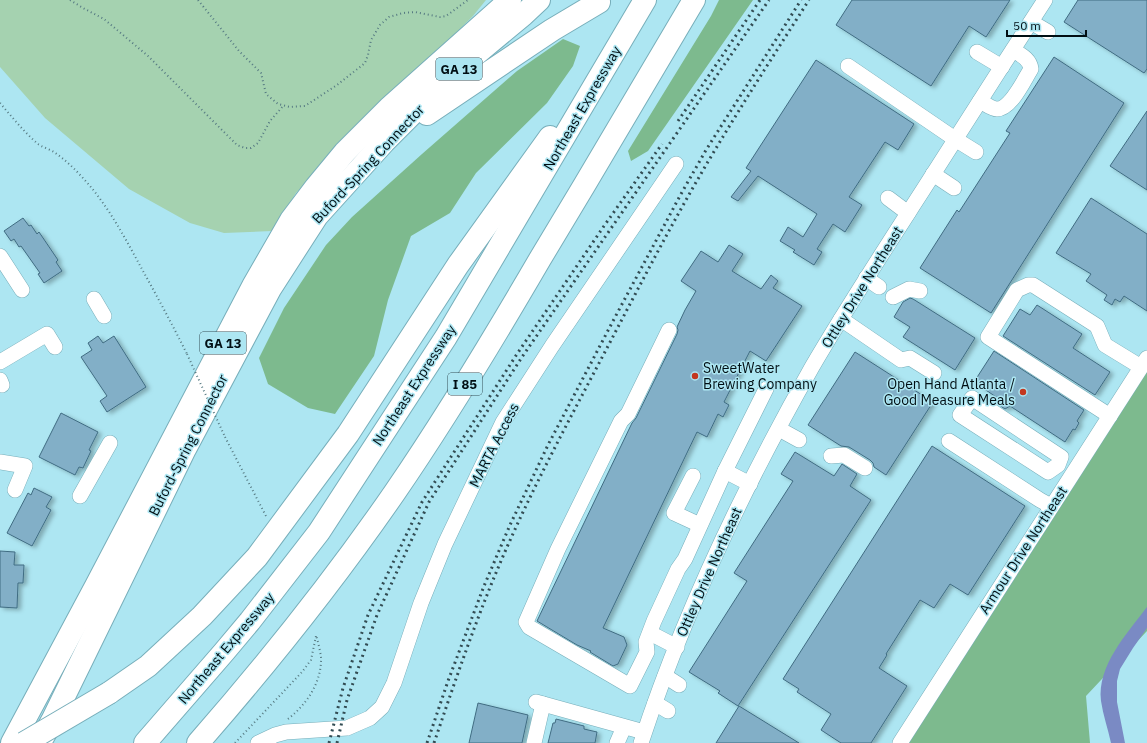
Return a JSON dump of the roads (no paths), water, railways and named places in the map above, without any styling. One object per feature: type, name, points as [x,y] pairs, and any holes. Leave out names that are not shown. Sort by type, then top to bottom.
[{"type":"highway","name":"Buford-Spring Connector","points":[[12,743],[253,286],[291,220],[345,152],[389,108],[510,0]]},
{"type":"highway","name":"Buford-Spring Connector","points":[[40,743],[185,449],[270,289],[317,216],[384,142],[452,74],[539,0]]},
{"type":"highway","name":"Northeast Expressway","points":[[145,743],[250,621],[319,532],[446,337],[645,0]]},
{"type":"highway","name":"I 85","points":[[198,743],[257,674],[297,624],[400,485],[448,412],[496,334],[694,0]]},
{"type":"highway","points":[[384,142],[552,30],[599,2]]},
{"type":"highway","points":[[24,743],[109,693],[148,666],[202,616],[257,557],[348,434],[458,265],[630,25]]},
{"type":"street","name":"Ottley Drive Northeast","points":[[642,738],[676,646],[738,507],[812,368],[841,319],[845,303],[866,278],[1045,0]]},
{"type":"street","points":[[1031,22],[1048,32]]},
{"type":"street","points":[[980,101],[996,109],[1003,108],[1011,101],[1031,69],[1026,58],[1013,50]]},
{"type":"street","points":[[977,52],[1002,67]]},
{"type":"street","points":[[848,66],[976,152]]},
{"type":"street","name":"MARTA Access","points":[[258,743],[275,735],[286,732],[347,728],[370,718],[382,707],[394,683],[421,603],[445,544],[503,422],[552,346],[676,164]]},
{"type":"street","points":[[933,174],[954,188]]},
{"type":"street","points":[[888,198],[908,212]]},
{"type":"street","points":[[0,256],[22,290]]},
{"type":"street","points":[[866,278],[879,287]]},
{"type":"street","points":[[1110,416],[988,338],[1017,290],[1033,284],[1098,326],[1105,345],[1144,362]]},
{"type":"street","points":[[893,297],[909,289],[920,291]]},
{"type":"street","points":[[94,299],[104,316]]},
{"type":"street","points":[[841,319],[901,360],[910,358],[934,373]]},
{"type":"street","points":[[668,330],[628,414],[621,421],[558,549],[526,622],[529,627],[630,686],[647,652],[646,642],[654,621],[678,569],[685,559],[725,471],[766,389]]},
{"type":"street","points":[[0,362],[49,331],[55,347]]},
{"type":"street","name":"Armour Drive Northeast","points":[[900,743],[926,692],[1051,506],[1144,362]]},
{"type":"street","points":[[972,398],[1061,457],[1058,465],[1048,472],[960,415],[972,398]]},
{"type":"street","points":[[779,429],[799,440]]},
{"type":"street","points":[[950,441],[1051,506]]},
{"type":"street","points":[[80,496],[110,443]]},
{"type":"street","points":[[831,456],[844,455],[865,468]]},
{"type":"street","points":[[0,462],[25,466],[15,490]]},
{"type":"street","points":[[1058,465],[1073,472]]},
{"type":"street","points":[[725,471],[750,484]]},
{"type":"street","points":[[693,476],[674,513],[700,525]]},
{"type":"street","points":[[685,559],[708,572]]},
{"type":"street","points":[[650,633],[676,646]]},
{"type":"street","points":[[664,676],[679,685]]},
{"type":"street","points":[[534,743],[539,703],[624,727],[642,738]]},
{"type":"street","points":[[655,703],[668,711]]},
{"type":"street","points":[[617,743],[624,727]]},
{"type":"water","points":[[1147,607],[1147,628],[1120,669],[1117,681],[1117,702],[1125,743],[1111,743],[1101,701],[1101,688],[1104,675],[1115,651]]},
{"type":"railway","points":[[678,121],[760,0]]},
{"type":"railway","points":[[337,743],[347,700],[377,615],[429,502],[522,357],[769,0]]},
{"type":"railway","points":[[427,743],[448,681],[484,586],[510,525],[548,445],[681,194],[706,150],[801,0]]},
{"type":"railway","points":[[434,743],[468,644],[491,585],[517,524],[546,465],[644,277],[696,183],[721,140],[809,0]]},
{"type":"railway","points":[[329,743],[343,688],[368,615],[422,502],[517,354],[662,144]]},
{"type":"place","name":"SweetWater Brewing Company","points":[[695,376]]},
{"type":"place","name":"Open Hand Atlanta / Good Measure Meals","points":[[1023,392]]}]
